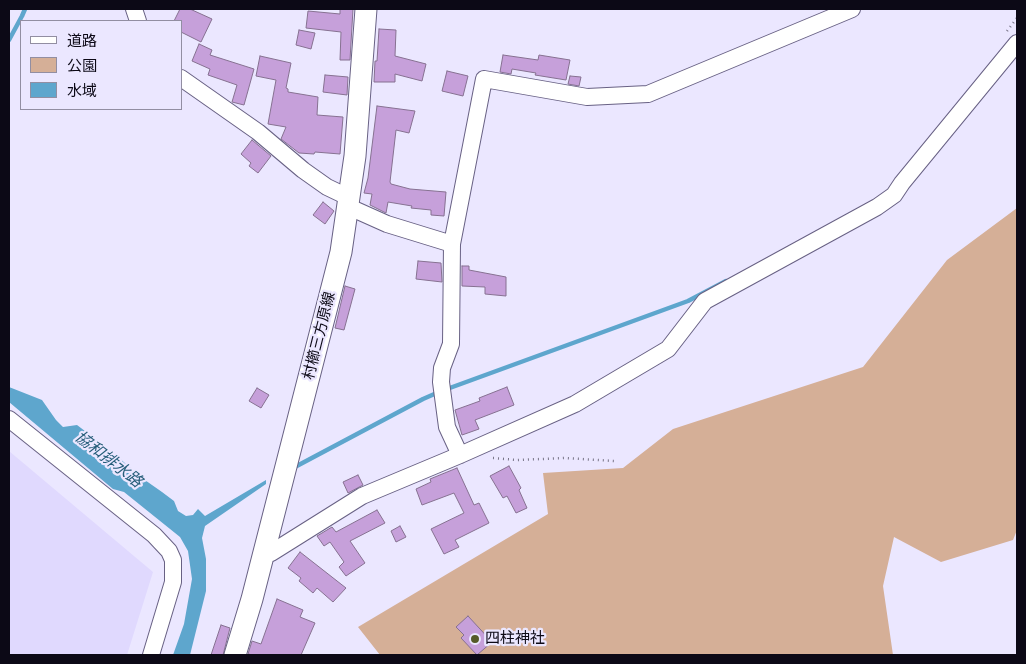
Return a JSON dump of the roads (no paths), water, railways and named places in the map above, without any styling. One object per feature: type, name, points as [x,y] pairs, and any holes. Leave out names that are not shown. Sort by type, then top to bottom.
[{"type":"main road","name":"村櫛三方原線","points":[[235,655],[264,553],[334,283],[349,202],[355,156],[366,9]]},
{"type":"street","points":[[460,455],[447,427],[442,368],[451,344],[452,244],[484,79],[587,97],[648,94],[852,9]]},
{"type":"street","points":[[264,553],[271,553],[362,496],[576,404],[668,348],[705,302],[877,208],[894,195],[1017,43]]},
{"type":"street","points":[[182,79],[258,132],[303,170],[349,202],[387,224],[452,244]]},
{"type":"street","points":[[9,419],[154,535],[169,551],[173,560],[173,582],[151,655]]},
{"type":"water","points":[[9,387],[42,400],[63,427],[77,425],[142,478],[174,501],[178,511],[186,516],[193,515],[198,509],[205,516],[266,480],[266,484],[205,526],[202,538],[206,559],[206,591],[190,655],[173,655],[184,624],[192,579],[188,551],[180,537],[124,492],[113,489],[9,402]]},
{"type":"waterway","name":"協和排水路","points":[[9,40],[25,9]]},
{"type":"waterway","points":[[447,389],[688,301],[726,281]]},
{"type":"waterway","points":[[293,468],[439,392]]},
{"type":"place","name":"四柱神社","points":[[475,639]]}]
